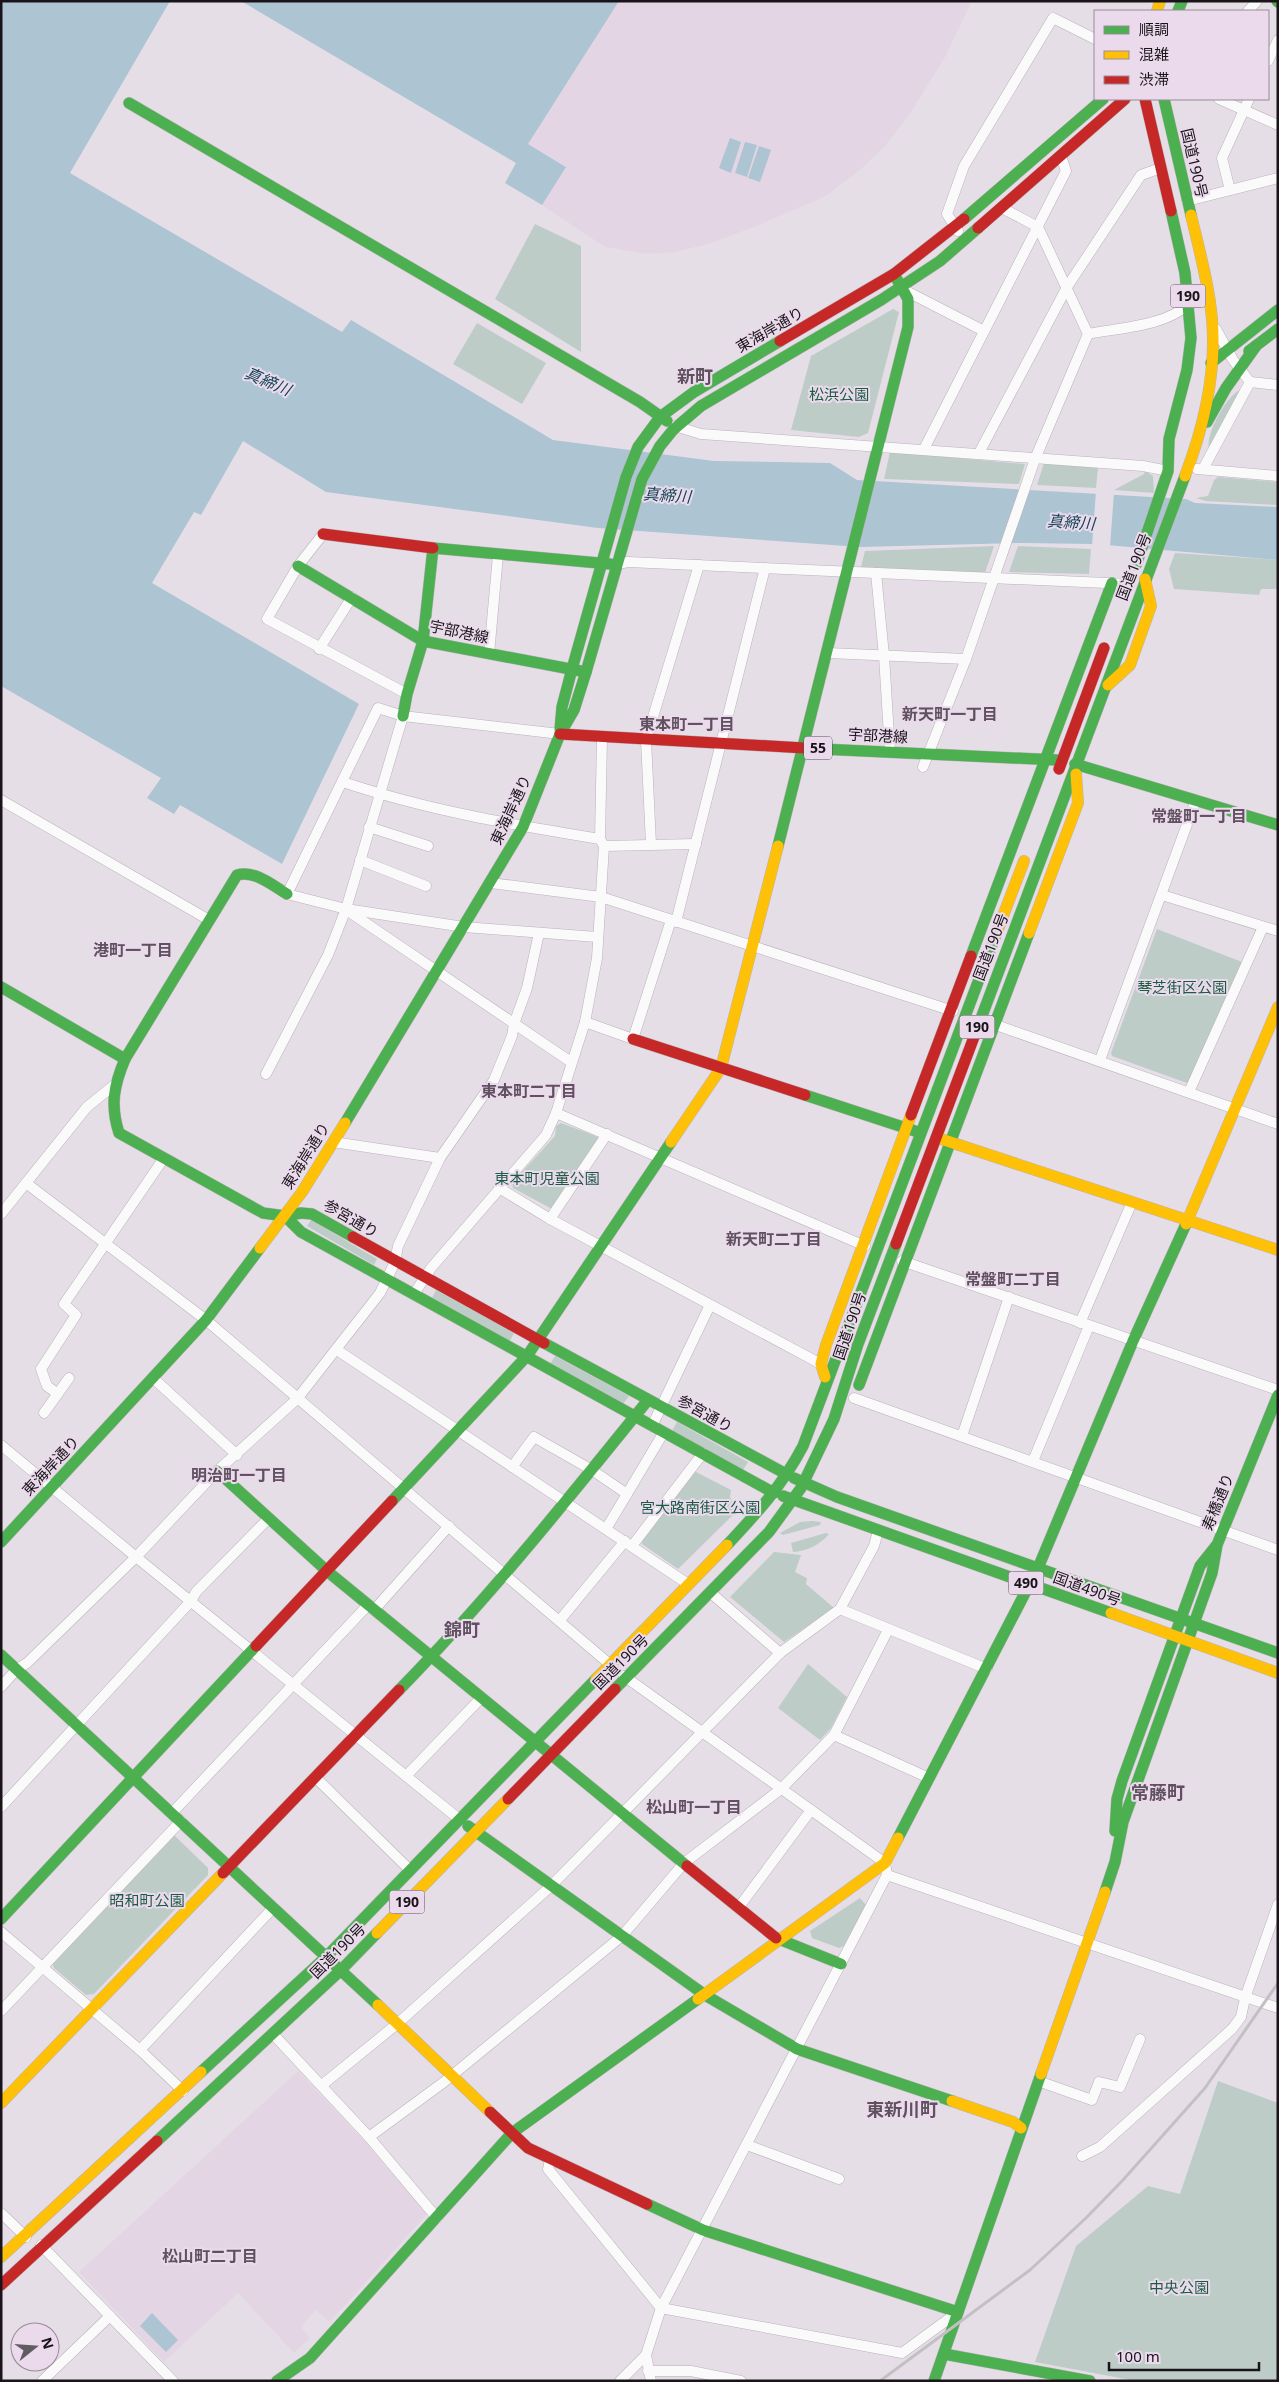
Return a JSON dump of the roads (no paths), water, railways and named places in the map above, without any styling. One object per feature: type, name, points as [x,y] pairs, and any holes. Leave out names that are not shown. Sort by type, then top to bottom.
[{"type":"main road","name":"東海岸通り","points":[[572,669],[626,477],[638,447],[660,417],[694,392],[894,274],[955,227],[1102,100]]},
{"type":"main road","name":"国道190号","points":[[1127,588],[1161,496],[1168,470],[1169,439],[1187,370],[1191,322],[1183,264],[1146,100]]},
{"type":"main road","name":"国道190号","points":[[1,2285],[341,1970],[711,1593],[769,1532],[804,1484],[820,1453],[839,1404],[858,1344],[1200,434],[1210,389],[1213,324],[1164,100]]},
{"type":"main road","points":[[129,103],[640,402],[675,426]]},
{"type":"main road","name":"東海岸通り","points":[[586,672],[642,479],[656,450],[675,426],[701,406],[903,289],[966,239],[1115,108],[1131,104]]},
{"type":"main road","points":[[1131,104],[1150,122]]},
{"type":"main road","points":[[1,1919],[527,1356],[721,1068],[754,946],[854,550],[908,327],[909,312],[903,289],[894,274]]},
{"type":"main road","points":[[1213,324],[1223,335],[1232,338],[1247,334],[1278,310]]},
{"type":"main road","points":[[1191,322],[1198,347],[1206,360],[1211,363],[1233,360],[1256,346],[1278,329]]},
{"type":"main road","points":[[1200,434],[1233,360],[1247,334]]},
{"type":"main road","points":[[1197,383],[1211,363]]},
{"type":"main road","points":[[1168,470],[1188,416]]},
{"type":"main road","points":[[323,534],[498,555],[602,565],[618,564]]},
{"type":"main road","points":[[403,716],[406,694],[423,641],[433,548]]},
{"type":"main road","name":"宇部港線","points":[[298,566],[423,641],[586,672]]},
{"type":"main road","points":[[827,1382],[821,1364],[863,1245],[1112,583]]},
{"type":"main road","points":[[1054,784],[1108,639]]},
{"type":"main road","points":[[560,734],[562,707],[572,669]]},
{"type":"main road","points":[[560,734],[574,710],[586,672]]},
{"type":"main road","name":"東海岸通り","points":[[1,1542],[206,1320],[285,1216],[437,972],[523,827],[560,734]]},
{"type":"main road","name":"宇部港線","points":[[560,734],[722,745],[1062,760],[1278,825]]},
{"type":"main road","points":[[839,1404],[854,1398],[1078,803],[1075,764]]},
{"type":"main road","name":"国道190号","points":[[1,2257],[326,1957],[754,1517],[788,1475],[803,1446],[1030,847]]},
{"type":"main road","points":[[287,894],[249,874],[242,872],[237,875],[125,1059],[114,1086],[112,1113],[119,1133],[263,1212],[285,1216],[301,1232],[744,1478],[774,1492]]},
{"type":"main road","points":[[1,987],[125,1059]]},
{"type":"main road","points":[[277,2381],[310,2358],[512,2134],[779,1941],[886,1869],[930,1778],[1038,1568],[1133,1341],[1188,1220],[1278,1007]]},
{"type":"main road","points":[[633,1039],[1278,1250]]},
{"type":"main road","name":"参宮通り","points":[[285,1216],[301,1213],[312,1214],[423,1278],[788,1475]]},
{"type":"main road","points":[[821,1364],[836,1360]]},
{"type":"main road","points":[[847,1381],[854,1398]]},
{"type":"main road","name":"寿橋通り","points":[[1180,1639],[1192,1623],[1212,1573],[1216,1544],[1278,1395]]},
{"type":"main road","points":[[1,2103],[90,2008],[432,1656],[592,1470],[648,1400]]},
{"type":"main road","points":[[217,1471],[327,1571],[482,1697],[534,1743],[779,1941],[841,1964]]},
{"type":"main road","name":"国道490号","points":[[788,1475],[804,1484],[1278,1653]]},
{"type":"main road","name":"国道490号","points":[[774,1492],[878,1531],[1278,1673]]},
{"type":"main road","points":[[934,2381],[1114,1862],[1123,1822],[1180,1639],[1181,1619],[1200,1566],[1216,1544]]},
{"type":"main road","points":[[1,1655],[341,1970],[528,2148],[550,2160],[703,2230],[958,2312]]},
{"type":"main road","points":[[459,1819],[705,1995],[797,2049],[1013,2122],[1021,2128]]},
{"type":"main road","points":[[944,2354],[1090,2381]]},
{"type":"street","points":[[966,239],[947,214],[964,166],[1053,18],[1094,38]]},
{"type":"street","points":[[1269,59],[1278,40]]},
{"type":"street","points":[[1221,100],[1278,125]]},
{"type":"street","points":[[1230,190],[1222,158],[1249,100]]},
{"type":"street","points":[[924,449],[1066,171],[1060,156]]},
{"type":"street","points":[[980,453],[1067,287],[1142,175],[1161,168]]},
{"type":"street","points":[[1187,201],[1278,178]]},
{"type":"street","points":[[923,767],[966,659],[1035,459],[1088,334],[1038,227],[1002,208]]},
{"type":"street","points":[[903,289],[984,331]]},
{"type":"street","points":[[1088,334],[1162,320],[1182,310],[1189,303]]},
{"type":"street","points":[[1213,324],[1233,360],[1250,382],[1278,385]]},
{"type":"street","points":[[1203,469],[1250,382]]},
{"type":"street","points":[[675,426],[701,434],[980,453],[1035,459],[1142,466],[1168,470]]},
{"type":"street","points":[[1188,468],[1278,476]]},
{"type":"street","points":[[323,534],[298,566],[267,619],[319,649],[406,694]]},
{"type":"street","points":[[489,654],[498,555]]},
{"type":"street","points":[[618,564],[628,562],[1112,583],[1127,588]]},
{"type":"street","points":[[651,844],[646,740],[699,565]]},
{"type":"street","points":[[585,1022],[633,1039],[674,921],[696,844],[766,568]]},
{"type":"street","points":[[876,573],[884,656],[890,752]]},
{"type":"street","points":[[319,649],[352,597]]},
{"type":"street","points":[[828,653],[966,659]]},
{"type":"street","points":[[560,734],[403,716],[378,708],[287,894],[346,910],[464,927],[597,937]]},
{"type":"street","points":[[266,1074],[328,955],[346,910],[378,794],[403,716]]},
{"type":"street","points":[[414,1294],[423,1278],[498,1188],[546,1135],[556,1113],[585,1022],[597,958],[601,897],[602,738]]},
{"type":"street","points":[[343,782],[378,794],[523,827],[602,842],[696,844]]},
{"type":"street","points":[[1,800],[209,920]]},
{"type":"street","points":[[1100,1060],[1196,800]]},
{"type":"street","points":[[369,827],[428,846]]},
{"type":"street","points":[[360,860],[426,886]]},
{"type":"street","points":[[490,883],[601,897],[995,1024],[1278,1124]]},
{"type":"street","points":[[1162,895],[1278,931]]},
{"type":"street","points":[[346,910],[571,1062]]},
{"type":"street","points":[[1189,1092],[1263,927]]},
{"type":"street","points":[[1,1687],[17,1669],[27,1663],[136,1557],[217,1471],[297,1399],[337,1350],[380,1292],[395,1262],[398,1246],[440,1158],[494,1080],[512,1036],[514,1024],[527,988],[539,933]]},
{"type":"street","points":[[1,1214],[87,1106],[114,1086]]},
{"type":"street","points":[[556,1113],[905,1262],[1278,1390]]},
{"type":"street","points":[[550,1218],[607,1134]]},
{"type":"street","points":[[332,1142],[440,1158]]},
{"type":"street","points":[[58,1394],[46,1386],[41,1369],[76,1315],[64,1304],[164,1158]]},
{"type":"street","points":[[26,1183],[206,1320],[626,1678],[703,1731],[811,1810],[886,1869],[1086,1942],[1278,2008]]},
{"type":"street","points":[[498,1188],[602,1247],[821,1364]]},
{"type":"street","points":[[1033,1461],[1132,1202]]},
{"type":"street","points":[[962,1436],[1009,1297]]},
{"type":"street","points":[[652,1426],[710,1305]]},
{"type":"street","points":[[337,1350],[688,1584]]},
{"type":"street","points":[[44,1413],[70,1378]]},
{"type":"street","points":[[153,1378],[237,1455]]},
{"type":"street","points":[[854,1398],[1278,1550]]},
{"type":"street","points":[[606,1529],[664,1432]]},
{"type":"street","points":[[512,1467],[534,1437],[592,1470],[627,1494]]},
{"type":"street","points":[[1,1445],[459,1819]]},
{"type":"street","points":[[560,1620],[628,1544],[702,1453]]},
{"type":"street","points":[[1,1806],[191,1601],[196,1592],[269,1518]]},
{"type":"street","points":[[172,1813],[293,1685],[449,1526]]},
{"type":"street","points":[[322,2085],[397,2024],[551,1886],[780,1653],[840,1609],[874,1546],[878,1531]]},
{"type":"street","points":[[711,1593],[780,1653]]},
{"type":"street","points":[[840,1609],[987,1669]]},
{"type":"street","points":[[369,2137],[452,2075],[622,1936],[684,1863],[781,1789],[834,1735],[888,1630]]},
{"type":"street","points":[[406,1776],[482,1697]]},
{"type":"street","points":[[834,1735],[930,1778]]},
{"type":"street","points":[[314,1777],[410,1870]]},
{"type":"street","points":[[739,1907],[811,1810]]},
{"type":"street","points":[[1,2011],[181,1821]]},
{"type":"street","points":[[741,2381],[691,2372],[649,2376],[646,2355],[661,2308],[841,1964],[886,1869]]},
{"type":"street","points":[[1082,2156],[1100,2147],[1232,2029],[1241,2017],[1245,1998],[1278,1904]]},
{"type":"street","points":[[140,2050],[273,1908]]},
{"type":"street","points":[[1,1932],[140,2050],[196,2105]]},
{"type":"street","points":[[272,2034],[369,2137],[437,2218]]},
{"type":"street","points":[[1038,2081],[1092,2100],[1098,2082],[1120,2087],[1140,2039]]},
{"type":"street","points":[[747,2145],[839,2179]]},
{"type":"street","points":[[550,2160],[548,2169],[661,2308],[902,2353],[958,2312]]},
{"type":"street","points":[[1,2213],[24,2236],[43,2246],[173,2381]]},
{"type":"street","points":[[42,2381],[110,2316]]},
{"type":"street","points":[[620,2381],[646,2355]]},
{"type":"water","name":"真締川","points":[[1,1],[170,1],[70,173],[342,332],[351,320],[553,440],[714,461],[830,463],[857,480],[1186,499],[1195,503],[1278,507],[1278,560],[1095,544],[1021,543],[860,547],[598,528],[326,492],[243,441],[201,515],[194,512],[152,583],[359,704],[282,864],[180,805],[174,814],[147,798],[161,778],[1,686]]},
{"type":"water","points":[[241,1],[619,1],[528,144],[566,167],[542,205],[505,183],[516,163]]},
{"type":"water","points":[[730,138],[741,142],[731,173],[719,168]]},
{"type":"water","points":[[745,142],[757,145],[747,177],[735,173]]},
{"type":"water","points":[[759,146],[771,150],[760,182],[748,178]]},
{"type":"water","points":[[152,2313],[178,2340],[166,2352],[140,2326]]},
{"type":"railway","points":[[880,2381],[1030,2270],[1086,2218],[1123,2180],[1205,2088],[1278,1983]]},
{"type":"district","name":"新町","points":[[695,377]]},
{"type":"district","name":"新天町一丁目","points":[[950,714]]},
{"type":"district","name":"東本町一丁目","points":[[687,724]]},
{"type":"district","name":"常盤町一丁目","points":[[1199,816]]},
{"type":"district","name":"港町一丁目","points":[[133,950]]},
{"type":"district","name":"東本町二丁目","points":[[529,1091]]},
{"type":"district","name":"新天町二丁目","points":[[774,1239]]},
{"type":"district","name":"常盤町二丁目","points":[[1013,1279]]},
{"type":"district","name":"明治町一丁目","points":[[239,1475]]},
{"type":"district","name":"錦町","points":[[462,1630]]},
{"type":"district","name":"常藤町","points":[[1158,1793]]},
{"type":"district","name":"松山町一丁目","points":[[694,1807]]},
{"type":"district","name":"東新川町","points":[[902,2110]]},
{"type":"district","name":"松山町二丁目","points":[[210,2256]]},
{"type":"park label","name":"松浜公園","points":[[839,395]]},
{"type":"park label","name":"琴芝街区公園","points":[[1182,988]]},
{"type":"park label","name":"東本町児童公園","points":[[547,1179]]},
{"type":"park label","name":"宮大路南街区公園","points":[[700,1508]]},
{"type":"park label","name":"昭和町公園","points":[[147,1901]]},
{"type":"park label","name":"中央公園","points":[[1179,2288]]}]
